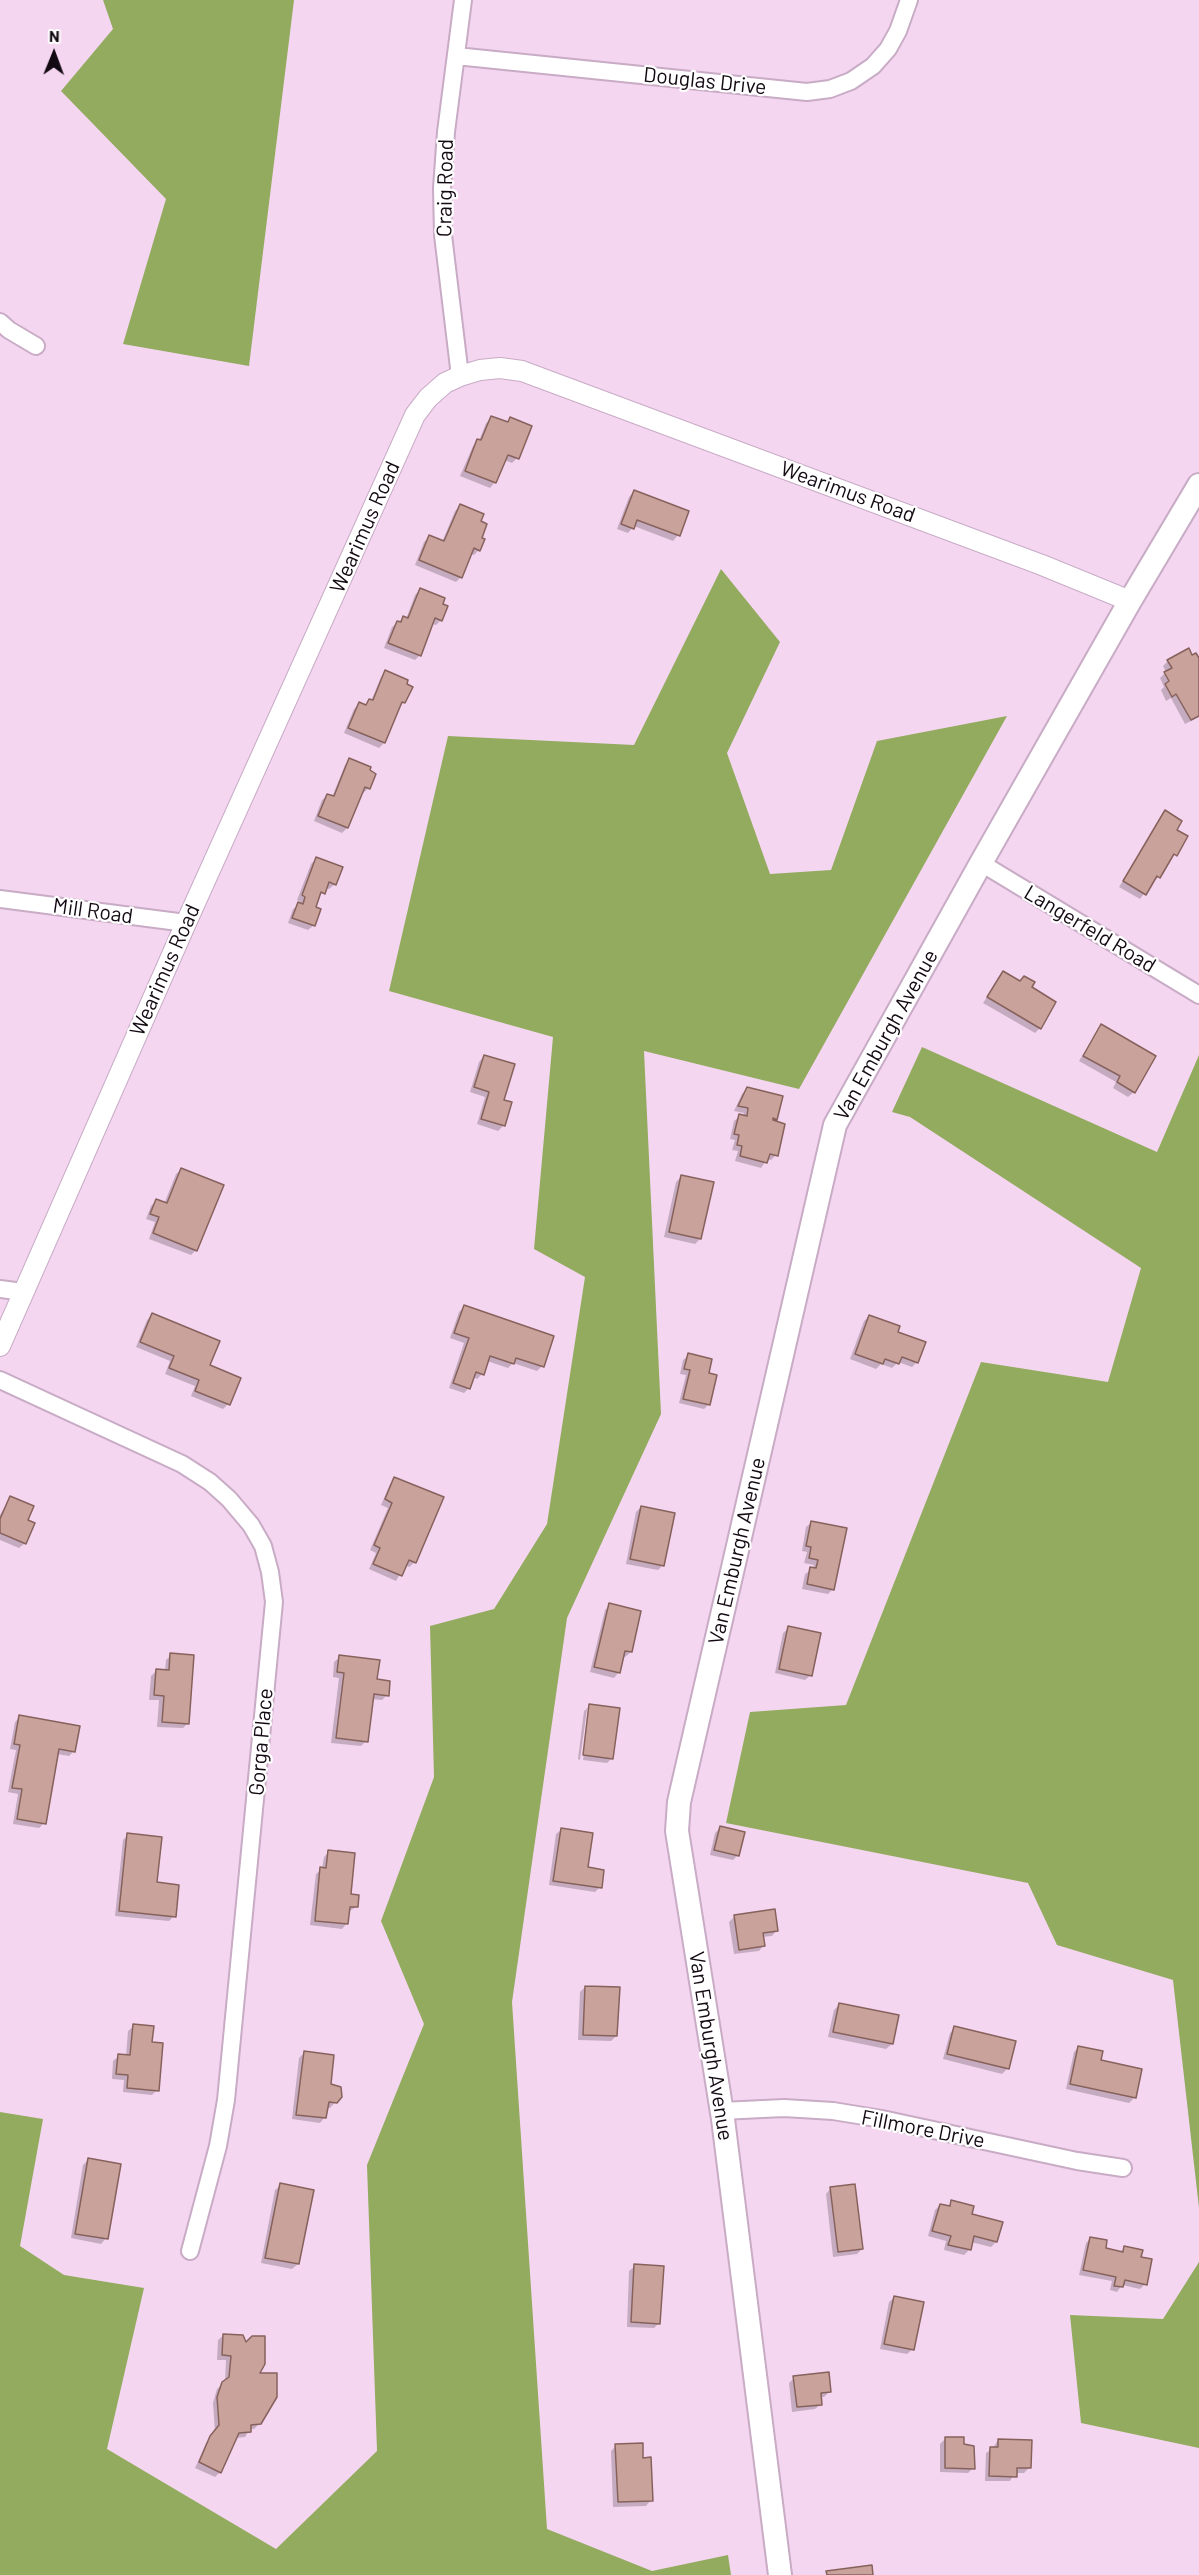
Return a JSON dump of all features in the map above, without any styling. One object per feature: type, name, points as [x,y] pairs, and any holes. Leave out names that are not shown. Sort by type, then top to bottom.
[{"type":"main road","name":"Van Emburgh Avenue","points":[[780,2575],[721,2111],[677,1831],[679,1802],[835,1125],[1130,601],[1199,485]]},
{"type":"street","name":"Craig Road","points":[[460,376],[443,235],[442,188],[446,132],[463,0]]},
{"type":"street","name":"Douglas Drive","points":[[456,56],[807,92],[830,89],[851,81],[873,66],[888,49],[898,31],[909,0]]},
{"type":"street","points":[[0,322],[36,346]]},
{"type":"street","name":"Wearimus Road","points":[[0,1346],[186,923],[415,415],[428,398],[445,383],[480,370],[500,368],[522,371],[1042,564],[1130,601]]},
{"type":"street","name":"Langerfeld Road","points":[[981,863],[1199,994]]},
{"type":"street","name":"Mill Road","points":[[0,899],[186,923]]},
{"type":"street","points":[[0,1289],[23,1293]]},
{"type":"street","name":"Gorga Place","points":[[0,1380],[182,1464],[210,1482],[230,1499],[251,1525],[263,1546],[270,1572],[274,1602],[226,2100],[218,2146],[190,2251]]},
{"type":"street","name":"Fillmore Drive","points":[[721,2111],[784,2108],[833,2111],[882,2119],[1077,2161],[1123,2168]]},
{"type":"green space","points":[[103,0],[294,0],[249,366],[123,344],[166,199],[61,91],[113,29]]},
{"type":"green space","points":[[721,569],[780,642],[727,753],[770,874],[831,870],[877,741],[1007,716],[799,1089],[644,1051],[661,1414],[567,1618],[512,2002],[547,2529],[652,2571],[728,2555],[731,2575],[0,2575],[0,2112],[43,2119],[20,2246],[64,2275],[144,2288],[107,2449],[276,2549],[377,2451],[367,2165],[424,2024],[381,1921],[434,1777],[430,1626],[494,1609],[547,1524],[585,1277],[534,1249],[553,1037],[389,991],[448,736],[634,745]]},
{"type":"green space","points":[[922,1047],[1157,1152],[1199,1055],[1199,2208],[1173,1980],[1057,1945],[1028,1883],[726,1823],[750,1712],[846,1705],[981,1362],[1108,1382],[1141,1268],[910,1117],[892,1112]]},
{"type":"green space","points":[[1199,2262],[1199,2448],[1081,2423],[1070,2315],[1163,2319]]},
{"type":"building","points":[[491,416],[508,422],[510,417],[532,426],[519,459],[508,455],[496,483],[465,471],[477,439],[481,440]]},
{"type":"building","points":[[634,490],[689,511],[680,536],[637,520],[634,529],[621,524]]},
{"type":"building","points":[[460,504],[484,514],[481,521],[487,524],[482,538],[485,539],[480,551],[474,548],[462,578],[419,560],[429,535],[444,541]]},
{"type":"building","points":[[420,588],[445,598],[443,604],[448,606],[442,621],[435,618],[421,656],[388,643],[397,621],[401,622],[403,616],[408,618]]},
{"type":"building","points":[[1189,648],[1192,655],[1196,653],[1199,658],[1199,716],[1191,720],[1176,694],[1172,697],[1165,684],[1169,681],[1164,672],[1172,668],[1167,660]]},
{"type":"building","points":[[385,670],[408,680],[407,684],[413,687],[405,703],[402,702],[385,743],[348,728],[359,702],[366,705],[369,699],[373,700]]},
{"type":"building","points":[[349,758],[371,767],[370,770],[376,774],[370,789],[365,787],[348,828],[318,816],[327,794],[334,796]]},
{"type":"building","points":[[1165,810],[1182,821],[1177,830],[1188,836],[1177,856],[1174,854],[1160,878],[1157,876],[1146,895],[1123,881]]},
{"type":"building","points":[[316,857],[343,867],[336,885],[329,882],[325,894],[321,892],[316,907],[321,909],[315,926],[292,918],[298,902],[303,904],[305,897],[302,895]]},
{"type":"building","points":[[1003,971],[1020,981],[1024,976],[1035,982],[1032,987],[1056,1002],[1041,1029],[987,997]]},
{"type":"building","points":[[1101,1024],[1156,1056],[1135,1093],[1117,1082],[1120,1076],[1083,1056]]},
{"type":"building","points":[[484,1055],[515,1064],[504,1100],[512,1102],[505,1126],[481,1119],[489,1092],[474,1087]]},
{"type":"building","points":[[747,1087],[783,1096],[777,1120],[773,1118],[773,1120],[785,1124],[778,1156],[770,1154],[767,1163],[740,1156],[742,1146],[737,1145],[739,1135],[734,1134],[739,1114],[747,1116],[748,1108],[738,1106]]},
{"type":"building","points":[[181,1168],[224,1185],[197,1251],[153,1233],[159,1217],[150,1214],[156,1199],[167,1203]]},
{"type":"building","points":[[681,1175],[714,1182],[701,1239],[669,1232]]},
{"type":"building","points":[[464,1305],[554,1336],[544,1367],[516,1358],[514,1364],[490,1356],[484,1375],[476,1372],[470,1389],[453,1383],[469,1338],[454,1333]]},
{"type":"building","points":[[152,1313],[220,1341],[210,1365],[241,1378],[230,1405],[195,1391],[199,1380],[169,1368],[174,1356],[140,1342]]},
{"type":"building","points":[[869,1315],[900,1326],[898,1332],[926,1342],[918,1363],[902,1357],[899,1364],[885,1359],[883,1364],[855,1354]]},
{"type":"building","points":[[688,1353],[712,1359],[709,1373],[717,1375],[710,1405],[683,1399],[690,1370],[684,1369]]},
{"type":"building","points":[[394,1477],[444,1497],[416,1563],[409,1560],[402,1576],[373,1564],[380,1548],[374,1545],[392,1503],[385,1499]]},
{"type":"building","points":[[10,1496],[34,1506],[28,1520],[35,1523],[26,1544],[0,1533],[0,1519]]},
{"type":"building","points":[[641,1506],[675,1513],[664,1566],[630,1559]]},
{"type":"building","points":[[811,1521],[847,1528],[834,1590],[807,1584],[810,1567],[816,1568],[818,1560],[809,1558],[811,1547],[806,1546]]},
{"type":"building","points":[[609,1603],[641,1611],[632,1652],[625,1651],[620,1673],[594,1667]]},
{"type":"building","points":[[788,1626],[821,1633],[812,1676],[779,1669]]},
{"type":"building","points":[[170,1653],[194,1655],[189,1724],[162,1722],[164,1696],[154,1695],[156,1669],[169,1670]]},
{"type":"building","points":[[339,1655],[380,1660],[377,1679],[390,1681],[389,1696],[374,1694],[368,1742],[336,1738],[344,1673],[337,1672]]},
{"type":"building","points":[[589,1704],[620,1708],[613,1759],[583,1755]]},
{"type":"building","points":[[19,1715],[80,1726],[75,1752],[59,1749],[46,1824],[17,1819],[22,1789],[12,1788],[20,1745],[14,1744]]},
{"type":"building","points":[[720,1826],[745,1832],[739,1856],[714,1850]]},
{"type":"building","points":[[561,1828],[593,1833],[588,1867],[604,1870],[602,1888],[553,1881]]},
{"type":"building","points":[[127,1833],[162,1837],[157,1882],[179,1885],[176,1917],[119,1911]]},
{"type":"building","points":[[328,1850],[355,1853],[351,1894],[359,1895],[358,1907],[350,1907],[348,1924],[315,1921],[320,1867],[326,1868]]},
{"type":"building","points":[[775,1909],[778,1931],[763,1933],[765,1946],[739,1950],[734,1915]]},
{"type":"building","points":[[585,1986],[620,1987],[617,2036],[583,2035]]},
{"type":"building","points":[[839,2003],[899,2015],[893,2044],[833,2032]]},
{"type":"building","points":[[133,2024],[154,2026],[152,2042],[163,2043],[159,2091],[127,2088],[128,2075],[116,2074],[118,2054],[130,2055]]},
{"type":"building","points":[[954,2026],[1016,2041],[1009,2069],[947,2054]]},
{"type":"building","points":[[1078,2046],[1103,2051],[1101,2060],[1142,2069],[1136,2098],[1070,2084]]},
{"type":"building","points":[[304,2051],[334,2055],[331,2084],[341,2087],[342,2097],[337,2103],[329,2102],[326,2118],[296,2115]]},
{"type":"building","points":[[88,2158],[121,2164],[108,2239],[75,2234]]},
{"type":"building","points":[[280,2183],[314,2190],[299,2264],[265,2258]]},
{"type":"building","points":[[855,2184],[863,2249],[838,2252],[830,2187]]},
{"type":"building","points":[[951,2200],[974,2206],[972,2214],[1003,2222],[997,2242],[974,2236],[971,2250],[948,2245],[951,2236],[932,2231],[940,2204],[950,2206]]},
{"type":"building","points":[[1090,2237],[1107,2240],[1106,2248],[1123,2252],[1124,2246],[1143,2250],[1141,2257],[1152,2259],[1147,2285],[1125,2280],[1123,2287],[1114,2286],[1116,2277],[1083,2270]]},
{"type":"building","points":[[634,2264],[664,2266],[660,2324],[631,2322]]},
{"type":"building","points":[[894,2296],[924,2302],[914,2350],[884,2344]]},
{"type":"building","points":[[223,2334],[243,2335],[246,2342],[252,2336],[265,2336],[265,2364],[260,2373],[277,2373],[277,2397],[261,2424],[251,2425],[251,2432],[239,2433],[221,2473],[199,2462],[210,2436],[219,2425],[217,2397],[222,2382],[229,2377],[231,2356],[222,2355]]},
{"type":"building","points":[[829,2372],[831,2392],[821,2393],[822,2405],[797,2407],[793,2376]]},
{"type":"building","points":[[945,2437],[964,2437],[964,2444],[974,2446],[975,2469],[945,2468]]},
{"type":"building","points":[[998,2439],[1032,2440],[1031,2468],[1017,2468],[1017,2477],[989,2476],[990,2447],[998,2447]]},
{"type":"building","points":[[643,2443],[643,2458],[651,2457],[653,2501],[618,2502],[615,2444]]},
{"type":"building","points":[[872,2565],[873,2575],[827,2575],[826,2571]]}]
